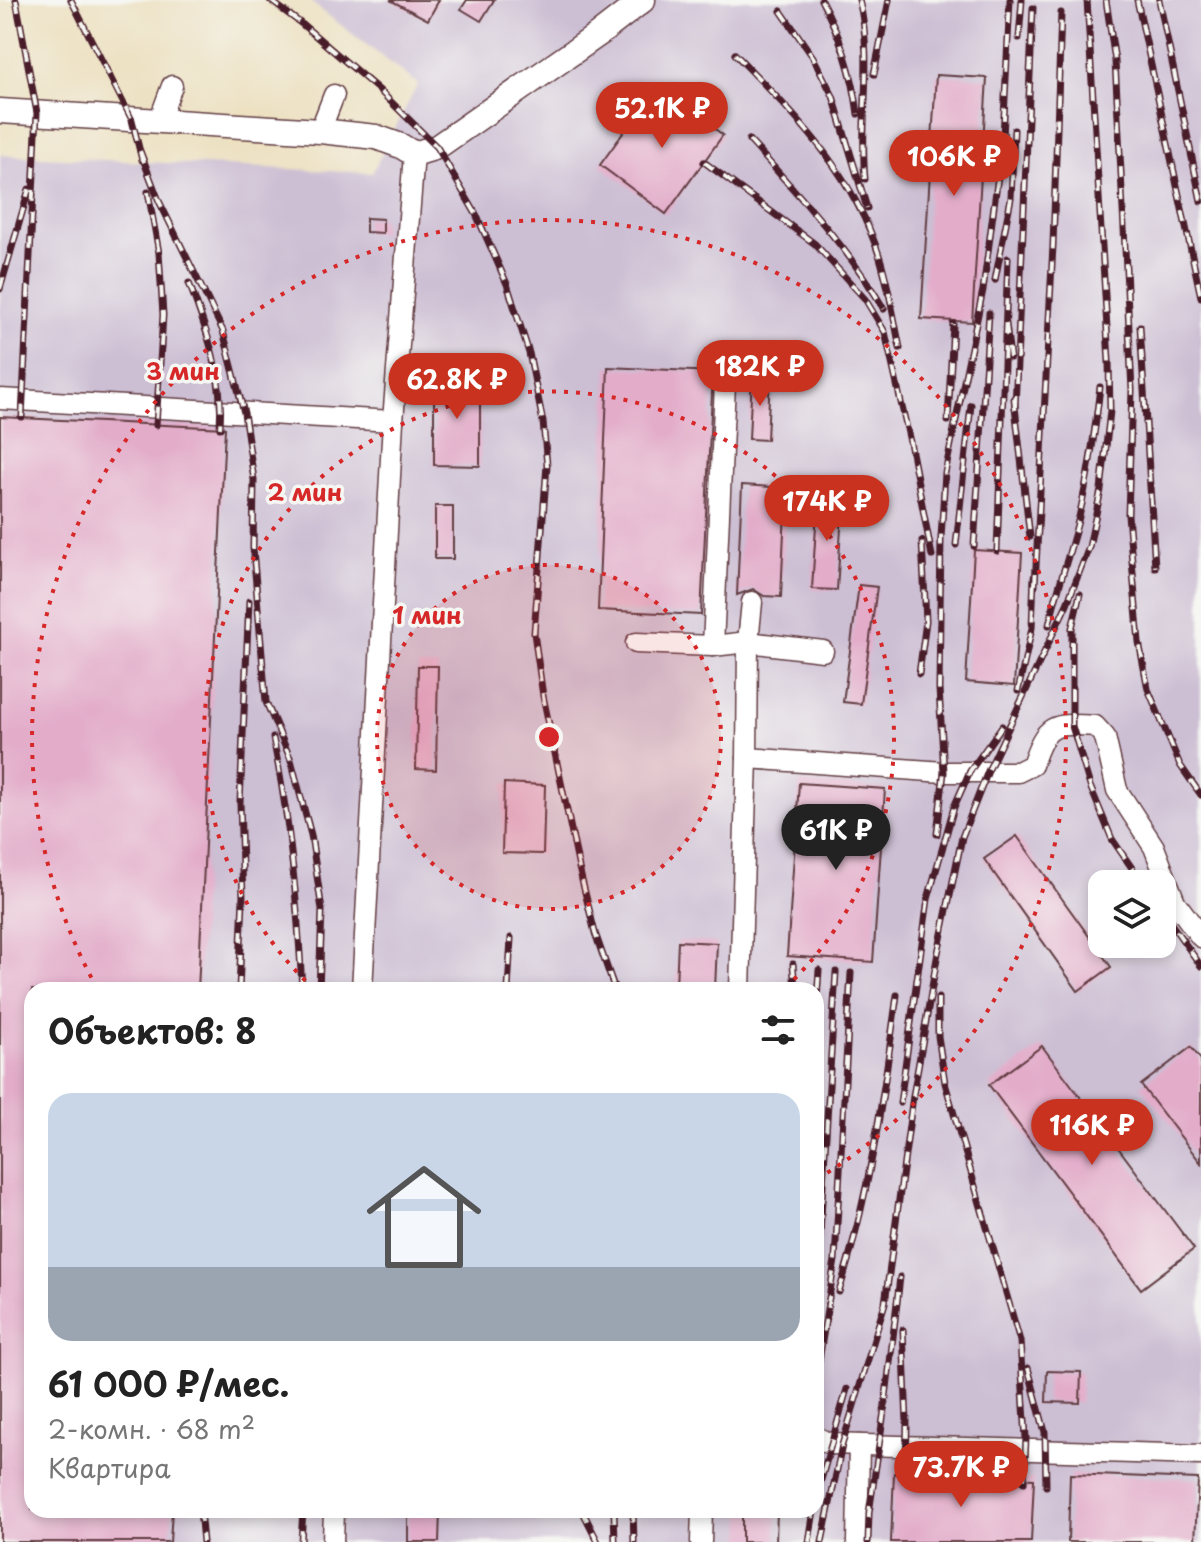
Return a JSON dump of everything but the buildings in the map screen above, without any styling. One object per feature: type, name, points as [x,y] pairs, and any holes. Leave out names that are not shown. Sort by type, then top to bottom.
[{"type":"main road","points":[[0,111],[320,131],[376,137],[414,154],[437,147],[643,0]]},
{"type":"street","points":[[159,121],[172,86]]},
{"type":"street","points":[[320,131],[334,95]]},
{"type":"street","points":[[362,982],[393,421],[414,154]]},
{"type":"street","points":[[713,646],[726,362]]},
{"type":"street","points":[[0,399],[393,421]]},
{"type":"street","points":[[740,982],[748,642],[752,602]]},
{"type":"street","points":[[636,643],[713,646],[748,642],[823,651]]},
{"type":"street","points":[[747,758],[944,772],[1018,772],[1032,765],[1039,743],[1051,729],[1058,726],[1095,726],[1105,737],[1117,790],[1154,847],[1175,902],[1201,937]]},
{"type":"street","points":[[824,1441],[830,1444],[1201,1455]]},
{"type":"street","points":[[857,1542],[859,1445]]},
{"type":"street","points":[[333,1542],[334,1518]]},
{"type":"street","points":[[701,1542],[702,1518]]},
{"type":"shaded area","points":[[308,0],[1201,0],[1201,1542],[0,1542],[0,155],[372,173],[418,84]]},
{"type":"railway","points":[[16,0],[37,113],[22,417]]},
{"type":"railway","points":[[71,0],[132,120],[142,160]]},
{"type":"railway","points":[[270,0],[380,91],[437,147],[476,214],[507,284],[529,353],[543,422],[547,465],[534,633],[543,696],[579,868],[595,933],[612,982]]},
{"type":"railway","points":[[821,0],[845,55],[858,114]]},
{"type":"railway","points":[[859,0],[866,67],[865,179]]},
{"type":"railway","points":[[874,74],[889,0]]},
{"type":"railway","points":[[937,834],[944,772],[939,689],[945,473],[983,290],[1003,137],[1010,0]]},
{"type":"railway","points":[[1019,38],[1022,0]]},
{"type":"railway","points":[[822,1542],[842,1445],[885,1303],[913,1096],[962,837],[988,771],[1067,604],[1089,547],[1101,490],[1110,411],[1109,361],[1087,0]]},
{"type":"railway","points":[[1106,0],[1115,61],[1124,228],[1132,390],[1128,515],[1139,642],[1148,689],[1180,765],[1201,795]]},
{"type":"railway","points":[[1137,0],[1201,297]]},
{"type":"railway","points":[[1159,0],[1201,201]]},
{"type":"railway","points":[[1015,407],[1033,8]]},
{"type":"railway","points":[[781,11],[813,57],[833,96],[867,208]]},
{"type":"railway","points":[[1035,585],[1053,245],[1061,13]]},
{"type":"railway","points":[[735,54],[801,123],[854,198],[880,258],[900,348]]},
{"type":"railway","points":[[995,280],[1011,198],[1014,130]]},
{"type":"railway","points":[[749,140],[838,242],[884,309]]},
{"type":"railway","points":[[140,151],[159,201],[223,331],[244,413],[254,480],[253,549],[266,702],[291,760],[311,835],[322,910],[319,982]]},
{"type":"railway","points":[[704,162],[815,244],[865,299],[885,332],[932,556]]},
{"type":"railway","points":[[0,289],[29,189]]},
{"type":"railway","points":[[148,192],[159,253],[163,315],[156,425]]},
{"type":"railway","points":[[997,551],[1008,258]]},
{"type":"railway","points":[[189,283],[217,372],[220,428]]},
{"type":"railway","points":[[974,546],[989,313]]},
{"type":"railway","points":[[948,421],[953,324]]},
{"type":"railway","points":[[1006,324],[1010,358]]},
{"type":"railway","points":[[1140,326],[1155,567]]},
{"type":"railway","points":[[1049,625],[1083,501],[1100,387]]},
{"type":"railway","points":[[1014,398],[1030,537]]},
{"type":"railway","points":[[956,545],[971,405]]},
{"type":"railway","points":[[919,674],[926,621],[922,541]]},
{"type":"railway","points":[[1018,691],[1032,628],[1034,577]]},
{"type":"railway","points":[[1080,594],[1072,628],[1072,726],[1090,786],[1112,839],[1133,870]]},
{"type":"railway","points":[[239,982],[243,899],[240,802],[249,601]]},
{"type":"railway","points":[[900,1103],[928,899],[954,807],[970,771],[1002,726]]},
{"type":"railway","points":[[273,738],[292,863],[302,982]]},
{"type":"railway","points":[[1176,931],[1201,966]]},
{"type":"railway","points":[[508,982],[511,938]]},
{"type":"railway","points":[[793,964],[794,982]]},
{"type":"railway","points":[[818,982],[819,970]]},
{"type":"railway","points":[[824,1168],[836,972]]},
{"type":"railway","points":[[824,1329],[835,1260],[851,973]]},
{"type":"railway","points":[[839,1292],[867,1181],[897,995]]},
{"type":"railway","points":[[938,998],[938,1036],[945,1083],[1020,1341],[1026,1438],[1024,1482]]},
{"type":"railway","points":[[868,1542],[869,1513],[900,1277]]},
{"type":"railway","points":[[903,1330],[906,1476]]},
{"type":"railway","points":[[1028,1368],[1045,1432],[1046,1486]]},
{"type":"railway","points":[[824,1469],[847,1389]]},
{"type":"railway","points":[[201,1518],[203,1542]]},
{"type":"railway","points":[[301,1542],[302,1518]]},
{"type":"railway","points":[[586,1518],[598,1542]]},
{"type":"railway","points":[[614,1518],[615,1542]]},
{"type":"railway","points":[[633,1518],[634,1542]]},
{"type":"railway","points":[[809,1542],[813,1518]]}]
